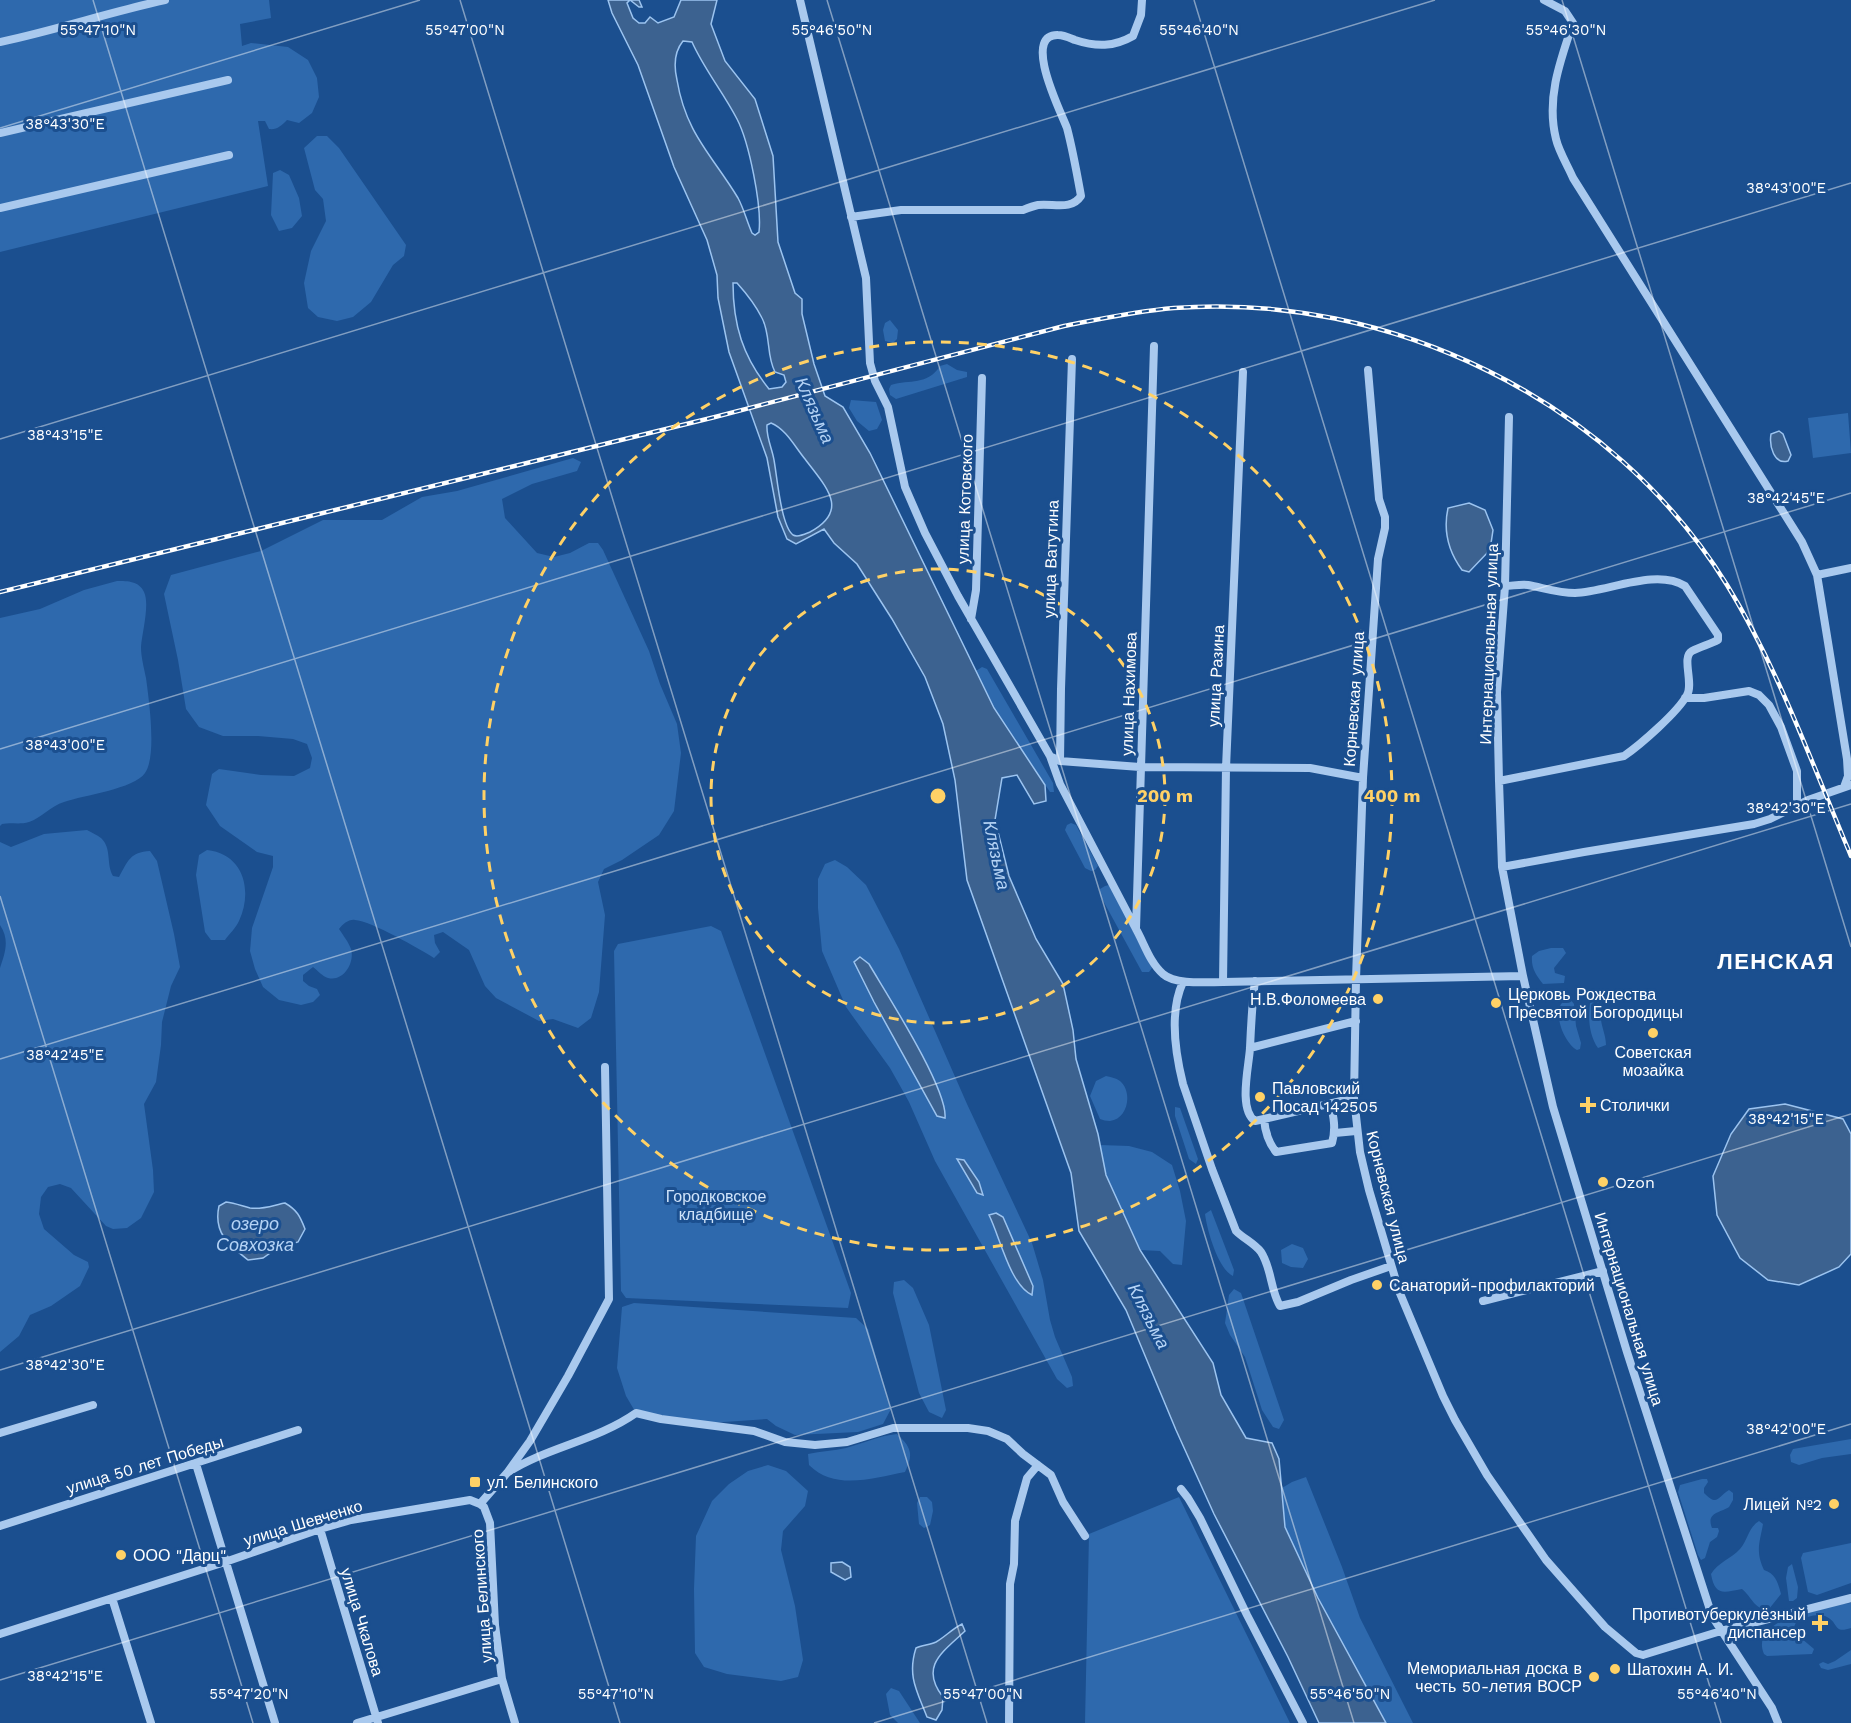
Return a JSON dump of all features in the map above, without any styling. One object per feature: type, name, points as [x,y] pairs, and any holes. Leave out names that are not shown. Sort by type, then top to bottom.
[{"type":"street","points":[[0,42],[165,0]]},
{"type":"street","points":[[800,0],[866,278],[870,363],[875,381],[888,407],[905,487],[925,533],[971,620],[1050,756],[1060,784],[1136,929]]},
{"type":"street","points":[[851,217],[901,210],[1023,210],[1040,205],[1071,205],[1077,202],[1081,196],[1076,165],[1066,126],[1043,66],[1043,50],[1046,40],[1052,35],[1059,34],[1087,43],[1105,45],[1115,45],[1125,41],[1133,36],[1141,15],[1142,0]]},
{"type":"street","points":[[1502,867],[1754,824],[1770,819],[1825,793],[1848,786],[1847,759],[1817,575],[1802,542],[1573,178],[1556,140],[1552,107],[1556,75],[1573,23],[1565,11],[1544,0]]},
{"type":"street","points":[[0,133],[228,80]]},
{"type":"street","points":[[0,207],[229,154]]},
{"type":"street","name":"улица Нахимова","points":[[1154,346],[1136,929],[1156,967],[1164,976],[1183,981],[1356,979]]},
{"type":"street","name":"улица Ватутина","points":[[1060,761],[1060,689],[1072,358]]},
{"type":"street","name":"Корневская улица","points":[[1368,370],[1379,499],[1385,517],[1385,528],[1378,559],[1363,778],[1356,979],[1354,1098],[1356,1131],[1369,1190],[1391,1266],[1443,1396],[1487,1475],[1546,1560],[1605,1627],[1639,1655],[1722,1631]]},
{"type":"street","name":"улица Разина","points":[[1223,982],[1226,768],[1243,372]]},
{"type":"street","name":"улица Котовского","points":[[971,620],[976,590],[982,378]]},
{"type":"street","name":"Интернациональная улица","points":[[1509,417],[1505,586],[1497,692],[1499,781],[1502,867],[1523,976],[1552,1107],[1627,1352],[1712,1616],[1772,1708],[1778,1723]]},
{"type":"street","points":[[1817,575],[1851,568]]},
{"type":"street","points":[[1499,781],[1624,756],[1638,746],[1685,698],[1690,684],[1688,655],[1718,640],[1719,635],[1685,586],[1678,581],[1655,580],[1572,593],[1525,585],[1505,586]]},
{"type":"street","points":[[1685,698],[1704,698],[1749,691],[1759,695],[1769,705],[1781,727],[1797,771],[1797,805]]},
{"type":"street","points":[[1050,756],[1060,761],[1140,767],[1310,768],[1363,778]]},
{"type":"street","points":[[1356,979],[1523,976]]},
{"type":"street","points":[[1183,981],[1178,994],[1175,1017],[1183,1084],[1236,1231],[1253,1243],[1262,1253],[1269,1269],[1276,1300],[1280,1306],[1298,1302],[1391,1266]]},
{"type":"street","points":[[1255,981],[1245,1085],[1251,1118],[1264,1119],[1354,1098]]},
{"type":"street","points":[[1250,1048],[1356,1021]]},
{"type":"street","points":[[480,1504],[507,1473],[530,1441],[609,1299],[605,1067]]},
{"type":"street","points":[[1264,1119],[1265,1133],[1276,1152],[1332,1143],[1335,1133],[1330,1103]]},
{"type":"street","points":[[1335,1133],[1356,1131]]},
{"type":"street","points":[[1483,1301],[1603,1271]]},
{"type":"street","points":[[0,1433],[93,1405]]},
{"type":"street","points":[[507,1473],[523,1462],[610,1429],[636,1413],[661,1419],[754,1431],[785,1442],[815,1444],[847,1442],[893,1428],[968,1428],[988,1431],[1007,1439],[1051,1475],[1063,1502],[1084,1536]]},
{"type":"street","name":"улица 50 лет Победы","points":[[0,1526],[298,1430]]},
{"type":"street","points":[[196,1464],[275,1723]]},
{"type":"street","points":[[1009,1723],[1010,1584],[1014,1564],[1015,1521],[1027,1478],[1038,1465]]},
{"type":"street","points":[[1181,1489],[1200,1518],[1246,1616],[1303,1723]]},
{"type":"street","name":"улица Шевченко","points":[[0,1634],[351,1520],[470,1500],[480,1504]]},
{"type":"street","name":"улица Белинского","points":[[480,1504],[484,1507],[490,1523],[495,1625],[502,1679],[515,1723]]},
{"type":"street","name":"улица Чкалова","points":[[320,1529],[378,1720]]},
{"type":"street","points":[[1722,1631],[1851,1598]]},
{"type":"street","points":[[112,1599],[151,1723]]},
{"type":"street","points":[[357,1723],[378,1720],[502,1679]]},
{"type":"green space","points":[[0,0],[269,0],[271,18],[240,24],[242,46],[251,43],[288,47],[308,60],[317,78],[319,97],[312,113],[299,123],[287,120],[279,127],[269,129],[265,121],[258,121],[268,186],[0,252]]},
{"type":"green space","points":[[317,136],[327,136],[339,148],[406,245],[404,256],[393,265],[371,302],[353,317],[337,321],[318,317],[308,308],[304,283],[311,251],[326,221],[323,199],[315,190],[304,148]]},
{"type":"green space","points":[[280,170],[289,175],[299,198],[302,216],[292,228],[279,231],[271,215],[273,173]]},
{"type":"green space","points":[[890,320],[898,330],[897,339],[893,343],[885,341],[883,330],[885,323]]},
{"type":"green space","points":[[947,364],[957,370],[967,372],[967,377],[896,399],[890,395],[891,385],[930,377],[940,366]]},
{"type":"green space","points":[[851,400],[876,402],[882,420],[877,429],[869,431],[857,421],[849,408]]},
{"type":"green space","points":[[1848,413],[1851,453],[1813,458],[1808,418]]},
{"type":"green space","points":[[573,458],[581,462],[577,471],[532,484],[502,499],[505,518],[537,553],[554,557],[570,553],[589,543],[598,543],[649,651],[677,724],[681,753],[674,811],[659,835],[622,860],[604,869],[598,882],[605,915],[599,992],[591,1018],[578,1028],[553,1019],[539,1021],[496,998],[485,986],[469,950],[443,932],[434,935],[440,952],[434,958],[383,930],[355,920],[346,922],[339,929],[349,944],[352,954],[347,970],[339,977],[328,978],[313,967],[303,975],[303,981],[317,989],[320,995],[313,1002],[301,1005],[279,1000],[263,987],[250,951],[252,928],[273,867],[273,856],[257,852],[220,826],[206,805],[212,774],[219,769],[261,775],[294,776],[310,768],[312,758],[307,744],[293,739],[223,736],[199,727],[186,709],[164,594],[171,575],[261,551],[323,520],[382,520],[422,497],[457,491]]},
{"type":"green space","points":[[117,581],[136,584],[142,588],[146,597],[141,651],[151,727],[149,765],[139,779],[131,783],[59,804],[29,822],[5,823],[0,826],[0,618],[40,609],[84,590]]},
{"type":"green space","points":[[982,667],[987,669],[1053,783],[1054,792],[1050,792],[994,708],[976,671]]},
{"type":"green space","points":[[1071,823],[1076,825],[1098,866],[1095,870],[1085,868],[1065,830]]},
{"type":"green space","points":[[87,830],[99,837],[107,846],[113,876],[119,877],[127,862],[134,855],[150,851],[157,861],[174,934],[180,967],[171,986],[162,1022],[156,1082],[144,1104],[154,1192],[141,1218],[127,1228],[113,1229],[106,1226],[71,1188],[60,1184],[48,1187],[41,1197],[39,1214],[44,1229],[74,1255],[88,1262],[89,1267],[80,1286],[51,1306],[30,1315],[19,1336],[0,1352],[0,968],[6,941],[0,925],[0,842],[11,847],[44,834]]},
{"type":"green space","points":[[207,850],[220,853],[230,859],[237,866],[245,886],[243,910],[239,921],[225,940],[211,940],[205,932],[196,875],[199,855]]},
{"type":"green space","points":[[835,860],[847,867],[866,885],[899,949],[967,1104],[1032,1243],[1043,1280],[1050,1320],[1072,1377],[1073,1386],[1067,1388],[1057,1379],[935,1161],[909,1102],[890,1068],[846,1007],[822,951],[818,879],[825,864]],"holes":[[[860,958],[869,964],[912,1038],[934,1080],[874,1002],[854,962]]]},
{"type":"green space","points":[[1109,885],[1152,968],[1149,972],[1142,972],[1100,895],[1100,889]]},
{"type":"green space","name":"Городковское кладбище","points":[[711,926],[721,931],[851,1293],[848,1308],[626,1298],[621,1291],[614,951],[618,944]]},
{"type":"green space","points":[[1563,948],[1566,953],[1554,968],[1555,973],[1565,976],[1564,983],[1543,984],[1533,968],[1532,956],[1539,951]]},
{"type":"green space","points":[[1595,993],[1599,994],[1601,1000],[1601,1020],[1606,1042],[1606,1045],[1598,1048],[1589,1022],[1590,1001]]},
{"type":"green space","points":[[1566,999],[1570,999],[1574,1004],[1576,1026],[1581,1043],[1580,1049],[1577,1050],[1569,1043],[1560,1025],[1560,1006]]},
{"type":"green space","points":[[1106,1076],[1120,1081],[1127,1098],[1125,1110],[1116,1119],[1110,1121],[1100,1119],[1090,1096],[1096,1081]]},
{"type":"green space","points":[[1175,1107],[1180,1108],[1198,1159],[1196,1164],[1189,1159],[1175,1116]]},
{"type":"green space","points":[[1100,1145],[1129,1146],[1152,1152],[1172,1165],[1186,1221],[1182,1265],[1173,1264],[1160,1251],[1140,1250],[1106,1175]]},
{"type":"green space","points":[[1211,1210],[1234,1270],[1233,1276],[1218,1258],[1211,1239],[1205,1214]]},
{"type":"green space","points":[[1292,1244],[1303,1248],[1308,1259],[1303,1268],[1291,1267],[1282,1263],[1281,1250]]},
{"type":"green space","points":[[904,1280],[913,1288],[929,1325],[946,1410],[942,1418],[929,1412],[919,1393],[893,1293],[894,1282]]},
{"type":"green space","points":[[1234,1289],[1241,1293],[1284,1420],[1279,1429],[1273,1427],[1262,1410],[1245,1357],[1225,1323],[1229,1295]]},
{"type":"green space","points":[[634,1303],[856,1318],[868,1329],[891,1409],[883,1424],[858,1432],[795,1435],[767,1419],[695,1424],[636,1413],[626,1396],[617,1368],[622,1307]]},
{"type":"green space","points":[[897,1434],[910,1451],[910,1460],[905,1472],[855,1481],[830,1478],[809,1465],[808,1454],[846,1448]]},
{"type":"green space","points":[[1851,1439],[1851,1454],[1822,1458],[1799,1465],[1791,1462],[1790,1455],[1793,1449]]},
{"type":"green space","points":[[768,1465],[786,1471],[808,1491],[805,1506],[783,1531],[781,1550],[795,1606],[803,1660],[798,1677],[781,1681],[727,1674],[704,1667],[695,1653],[696,1536],[712,1501],[729,1484],[748,1471]]},
{"type":"green space","points":[[1306,1477],[1360,1618],[1413,1723],[1386,1723],[1318,1598],[1285,1527],[1282,1488]]},
{"type":"green space","points":[[1707,1479],[1704,1493],[1709,1497],[1715,1500],[1729,1490],[1733,1493],[1733,1500],[1729,1507],[1712,1516],[1712,1528],[1718,1528],[1719,1531],[1717,1537],[1710,1542],[1705,1558],[1701,1560],[1678,1492],[1680,1485]]},
{"type":"green space","points":[[920,1497],[927,1497],[932,1502],[930,1525],[924,1528],[919,1524],[917,1503]]},
{"type":"green space","points":[[1179,1497],[1290,1723],[1085,1723],[1089,1534]]},
{"type":"green space","points":[[1759,1521],[1763,1524],[1759,1547],[1761,1563],[1764,1570],[1776,1579],[1781,1594],[1769,1609],[1757,1606],[1742,1589],[1725,1592],[1718,1590],[1711,1574],[1740,1549]]},
{"type":"green space","points":[[1851,1543],[1851,1583],[1817,1595],[1808,1592],[1801,1558],[1803,1553]]},
{"type":"green space","points":[[1792,1564],[1798,1587],[1797,1598],[1789,1601],[1786,1578],[1788,1567]]},
{"type":"green space","points":[[1851,1603],[1851,1628],[1841,1630],[1831,1619],[1823,1616],[1816,1615],[1797,1620],[1794,1627],[1795,1633],[1814,1649],[1812,1654],[1767,1656],[1764,1654],[1762,1642],[1768,1631],[1778,1623],[1809,1611]]},
{"type":"green space","points":[[1851,1650],[1851,1664],[1828,1670],[1821,1668],[1819,1664],[1835,1661]]},
{"type":"green space","points":[[891,1688],[899,1691],[920,1723],[898,1723],[890,1715],[886,1694]]},
{"type":"water","name":"Клязьма","points":[[608,0],[630,0],[627,3],[633,18],[639,23],[645,23],[650,17],[658,23],[674,17],[681,0],[717,0],[711,24],[725,61],[755,99],[773,156],[778,242],[795,293],[802,299],[802,314],[814,364],[825,396],[843,407],[870,453],[994,708],[1045,785],[1046,801],[1034,804],[1017,775],[1002,778],[995,820],[1009,876],[1036,939],[1063,984],[1073,1030],[1076,1059],[1098,1134],[1106,1175],[1140,1250],[1213,1363],[1221,1395],[1246,1438],[1272,1443],[1279,1459],[1285,1527],[1318,1598],[1386,1723],[1319,1723],[1288,1657],[1214,1514],[1126,1310],[1079,1231],[1071,1173],[967,880],[955,780],[943,724],[925,677],[857,564],[834,543],[824,529],[796,544],[787,539],[778,517],[767,458],[729,352],[718,298],[717,275],[707,240],[674,167],[638,65],[612,13]],"holes":[[[683,41],[692,42],[742,129],[759,207],[759,232],[755,235],[752,233],[738,198],[693,130],[681,99],[675,70],[676,55]],[[733,283],[737,283],[744,291],[762,318],[767,331],[772,365],[775,372],[784,375],[786,382],[782,387],[769,389],[752,365],[741,340],[735,313]],[[771,423],[786,434],[820,479],[830,497],[832,506],[829,515],[822,524],[802,535],[793,535],[785,522],[767,425]]]},
{"type":"water","points":[[630,0],[639,0],[642,7]]},
{"type":"water","points":[[1779,431],[1783,434],[1791,455],[1788,461],[1779,460],[1772,449],[1771,434]]},
{"type":"water","points":[[1469,503],[1485,510],[1493,530],[1490,550],[1469,572],[1462,570],[1453,556],[1446,525],[1448,508]]},
{"type":"water","points":[[860,957],[869,964],[927,1064],[943,1104],[945,1118],[937,1116],[874,1002],[854,962]]},
{"type":"water","points":[[1785,1104],[1843,1119],[1851,1134],[1851,1254],[1839,1267],[1799,1285],[1768,1280],[1740,1258],[1717,1215],[1713,1176],[1731,1134],[1749,1109]]},
{"type":"water","points":[[957,1159],[964,1160],[979,1182],[983,1195],[977,1193]]},
{"type":"water","name":"озеро Совхозка","points":[[226,1202],[250,1208],[263,1208],[285,1203],[298,1214],[305,1229],[298,1242],[276,1249],[263,1258],[248,1260],[224,1238],[218,1224],[219,1206]]},
{"type":"water","points":[[996,1213],[1003,1217],[1033,1286],[1032,1295],[1024,1290],[1006,1260],[989,1215]]},
{"type":"water","points":[[842,1562],[850,1567],[851,1577],[845,1580],[831,1572],[831,1563]]},
{"type":"water","points":[[962,1624],[965,1631],[942,1653],[934,1668],[933,1677],[943,1697],[942,1710],[936,1720],[927,1717],[914,1683],[913,1658],[916,1648],[936,1642]]},
{"type":"railway","points":[[0,592],[715,417],[1064,326],[1132,313],[1174,308],[1255,308],[1335,319],[1413,340],[1488,371],[1559,412],[1623,461],[1679,519],[1727,585],[1763,650],[1851,856]]},
{"type":"place","name":"Н.В.Фоломеева","points":[[1378,999]]},
{"type":"place","name":"Церковь Рождества Пресвятой Богородицы","points":[[1496,1003]]},
{"type":"place","name":"Советская мозайка","points":[[1653,1033]]},
{"type":"place","name":"Павловский Посад 142505","points":[[1260,1097]]},
{"type":"place","name":"Столички","points":[[1588,1105]]},
{"type":"place","name":"Ozon","points":[[1603,1182]]},
{"type":"place","name":"Санаторий-профилакторий","points":[[1377,1285]]},
{"type":"place","name":"ул. Белинского","points":[[475,1482]]},
{"type":"place","name":"Лицей №2","points":[[1834,1504]]},
{"type":"place","name":"ООО \"Дарц\"","points":[[121,1555]]},
{"type":"place","name":"Противотуберкулёзный диспансер","points":[[1820,1623]]},
{"type":"place","name":"Шатохин А. И.","points":[[1615,1669]]},
{"type":"place","name":"Мемориальная доска в честь 50-летия ВОСР","points":[[1594,1677]]},
{"type":"district","name":"ЛЕНСКАЯ","points":[[1776,961]]}]
